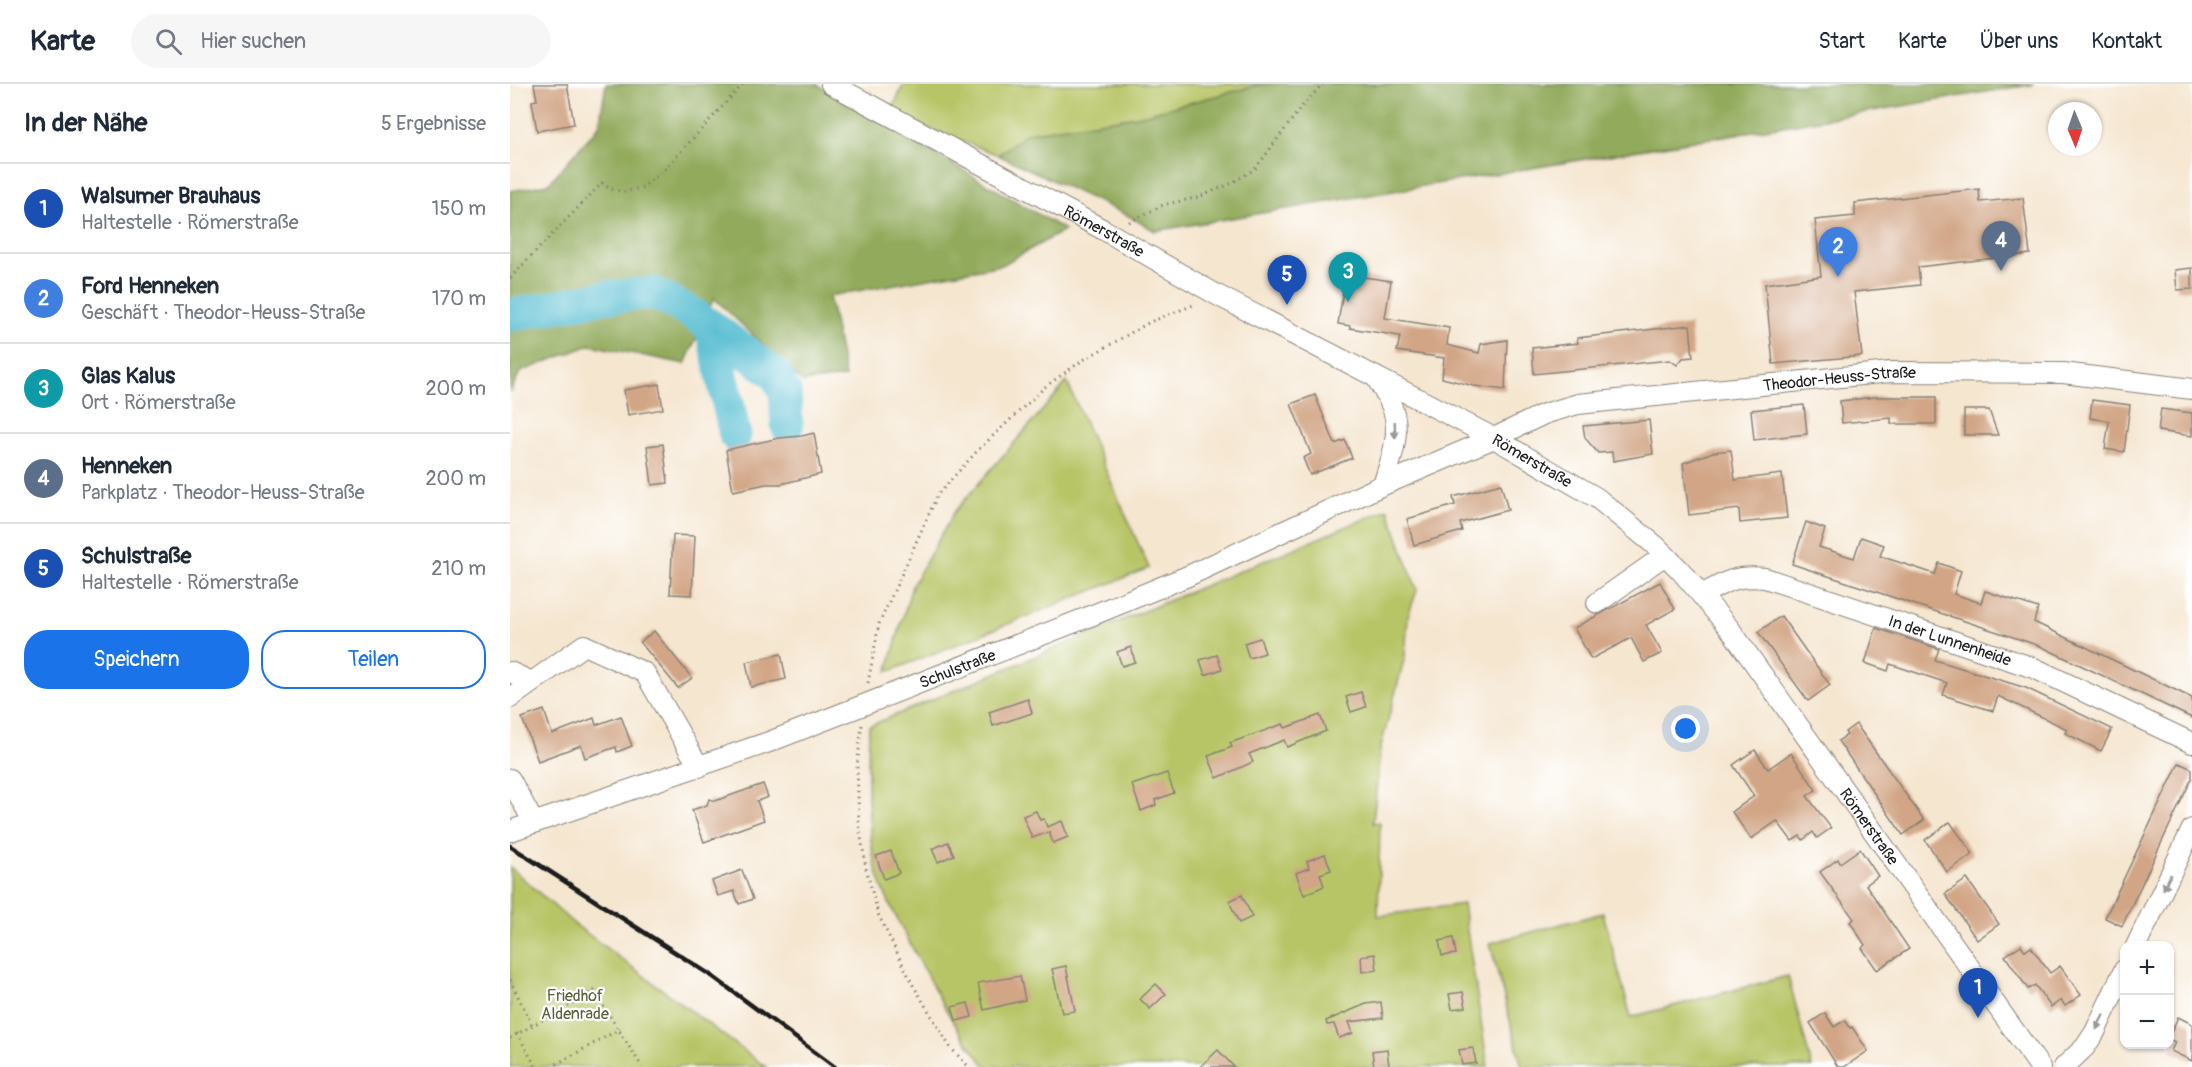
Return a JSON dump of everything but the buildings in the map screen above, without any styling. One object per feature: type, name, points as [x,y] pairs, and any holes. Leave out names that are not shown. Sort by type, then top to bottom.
[{"type":"street","name":"Römerstraße","points":[[831,84],[1104,230],[1217,295],[1494,438],[1598,498],[1665,555],[1730,629],[2040,1067]]},
{"type":"street","name":"Theodor-Heuss-Straße","points":[[1494,438],[1544,414],[1578,404],[1875,373],[2063,374],[2192,389]]},
{"type":"street","points":[[1376,378],[1392,407],[1396,426],[1394,448],[1383,485]]},
{"type":"street","name":"Schulstraße","points":[[510,831],[769,742],[1188,576],[1383,485],[1494,438]]},
{"type":"street","points":[[1597,603],[1665,555]]},
{"type":"street","name":"In der Lunnenheide","points":[[1702,595],[1730,579],[1748,576],[1766,578],[2034,668],[2192,743]]},
{"type":"street","points":[[510,698],[585,645],[645,673],[699,767]]},
{"type":"street","points":[[510,672],[531,682]]},
{"type":"street","points":[[510,779],[534,823]]},
{"type":"street","points":[[2138,941],[2192,829]]},
{"type":"street","points":[[2064,1067],[2085,1047],[2095,1032],[2120,979]]},
{"type":"path","points":[[510,278],[602,183],[610,189],[625,192],[643,187],[743,84]]},
{"type":"path","points":[[1104,230],[1135,220],[1163,205],[1199,197],[1230,184],[1255,169],[1323,84]]},
{"type":"path","points":[[969,1067],[950,1047],[913,985],[878,914],[866,868],[859,825],[857,766],[864,705],[879,624],[938,494],[1020,410],[1046,386],[1083,360],[1150,322],[1217,295]]},
{"type":"path","points":[[510,980],[532,1025]]},
{"type":"path","points":[[510,1038],[594,991],[642,1067]]},
{"type":"path","points":[[551,1067],[620,1029]]},
{"type":"path","points":[[517,1033],[535,1067]]},
{"type":"green space","points":[[606,84],[816,84],[1065,230],[1002,265],[829,296],[845,377],[802,382],[714,298],[685,364],[590,345],[520,372],[510,393],[510,191],[548,184],[599,126]]},
{"type":"green space","points":[[904,84],[1263,84],[1138,116],[1028,133],[998,155],[890,113]]},
{"type":"green space","points":[[1263,84],[2034,84],[1155,231],[1127,215],[998,155],[1027,133],[1138,116]]},
{"type":"green space","points":[[1067,382],[1149,568],[887,672],[912,586],[955,511]]},
{"type":"green space","points":[[1388,509],[1417,590],[1408,616],[1405,656],[1380,750],[1373,823],[1380,822],[1378,916],[1463,904],[1488,1067],[987,1067],[965,1039],[928,978],[894,914],[879,878],[875,866],[869,822],[869,726]]},
{"type":"green space","name":"Friedhof Aldenrade","points":[[510,867],[573,923],[766,1067],[510,1067]]},
{"type":"green space","points":[[1603,913],[1631,1017],[1788,976],[1812,1067],[1522,1067],[1490,943]]},
{"type":"waterway","points":[[510,315],[605,297],[654,293],[711,326],[776,375],[785,392],[787,426]]},
{"type":"waterway","points":[[711,326],[735,435]]},
{"type":"railway","points":[[510,846],[712,976],[835,1067]]},
{"type":"place","name":"Henneken","points":[[2001,271]]},
{"type":"place","name":"Ford Henneken","points":[[1838,277]]},
{"type":"place","name":"Glas Kalus","points":[[1348,302]]},
{"type":"place","name":"Schulstraße","points":[[1287,305]]},
{"type":"place","name":"Walsumer Brauhaus","points":[[1978,1018]]}]
